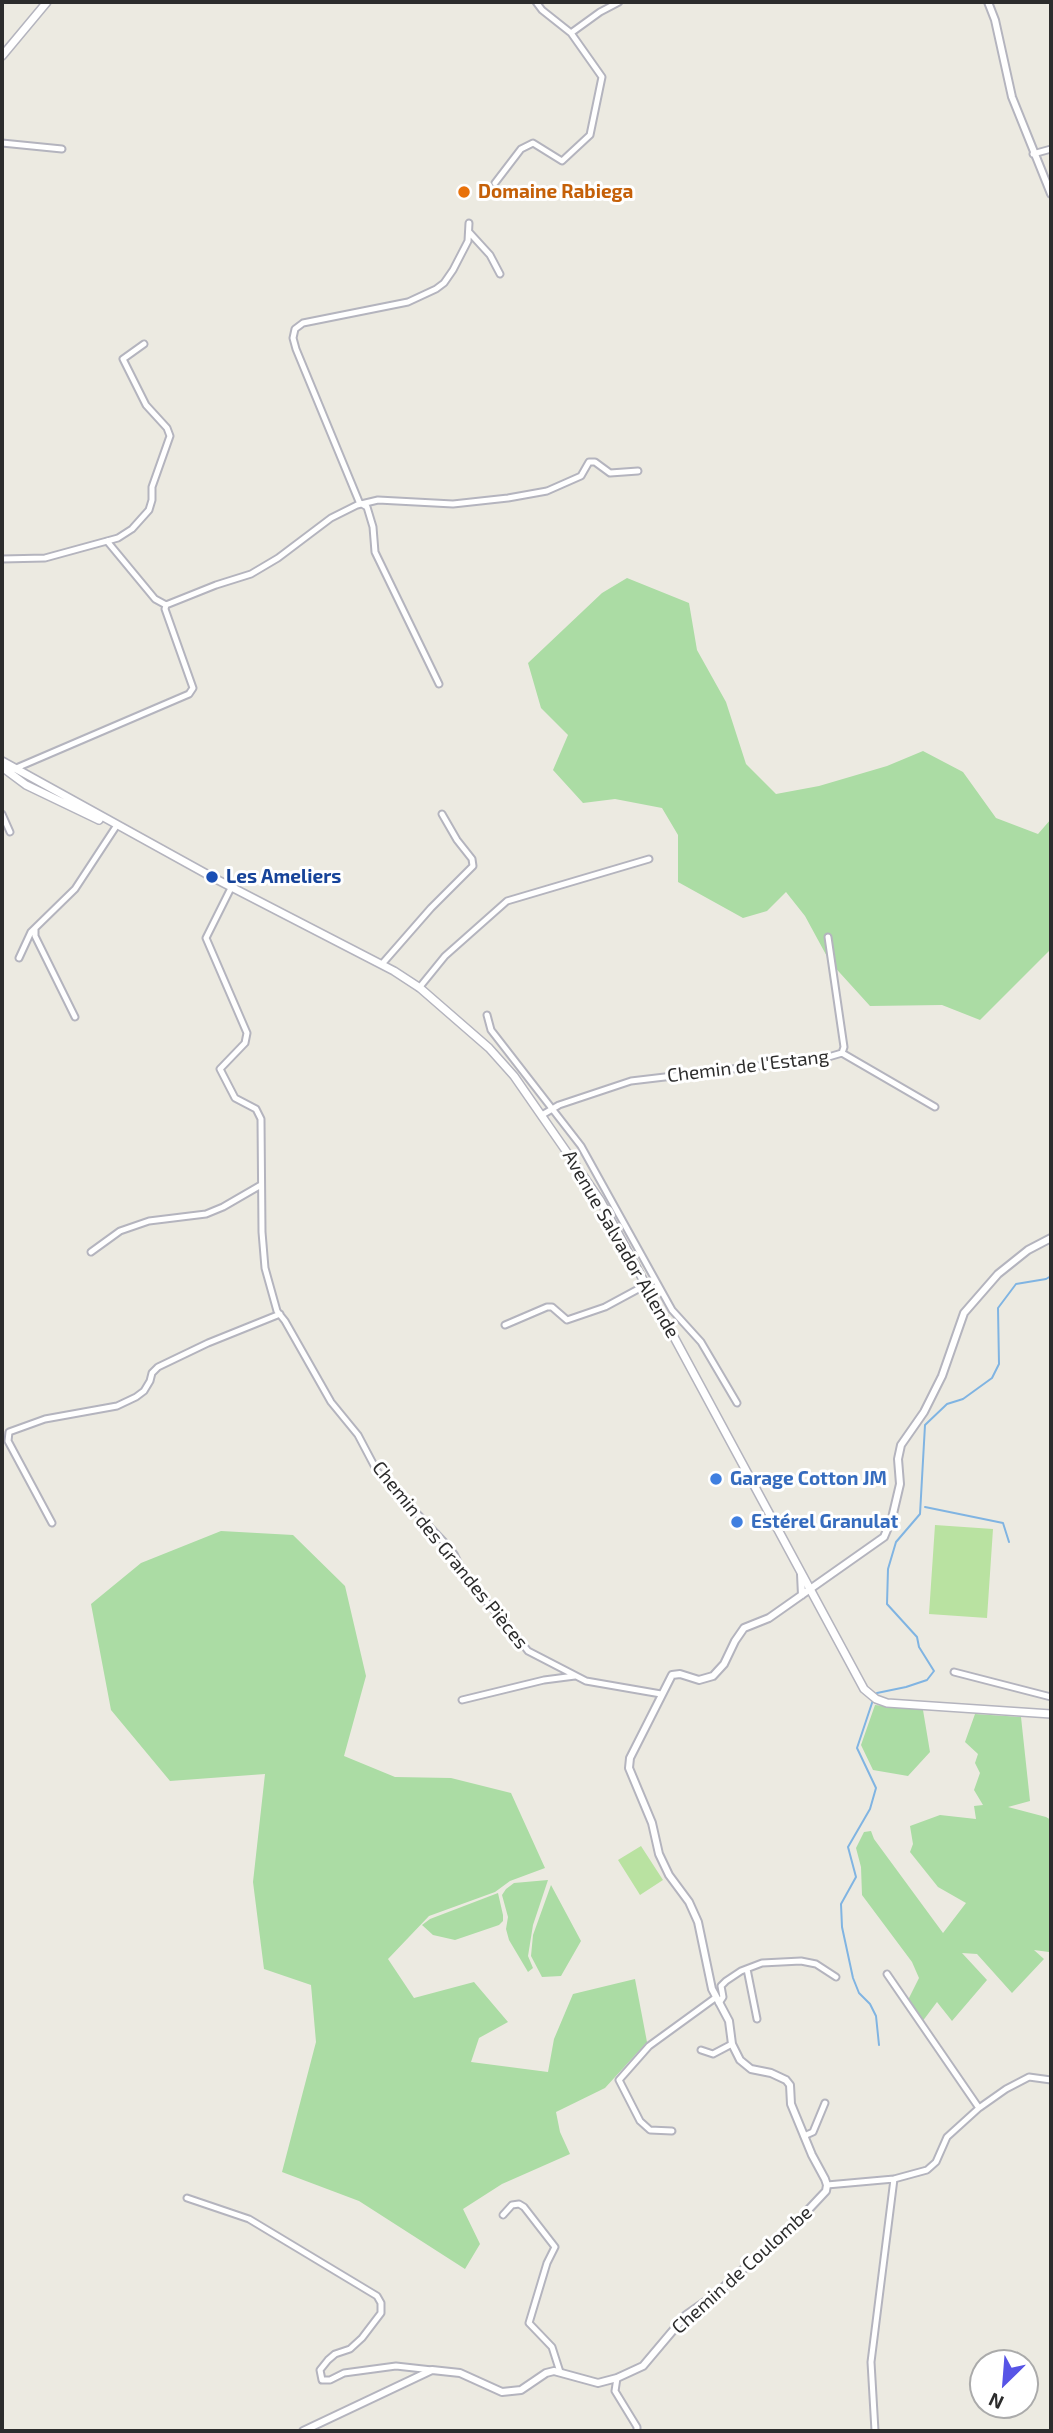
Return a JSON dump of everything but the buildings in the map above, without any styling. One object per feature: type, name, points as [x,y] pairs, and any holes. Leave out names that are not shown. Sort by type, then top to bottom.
[{"type":"main road","points":[[2,56],[47,2]]},
{"type":"main road","name":"Avenue Salvador Allende","points":[[2,765],[231,888],[382,964],[419,988],[489,1048],[514,1076],[595,1192],[859,1681],[874,1698],[887,1703],[1051,1714]]},
{"type":"main road","name":"Avenue Salvador Allende","points":[[2,765],[26,785],[116,826]]},
{"type":"street","points":[[495,183],[521,149],[533,143],[562,161],[590,135],[602,77],[571,33],[536,2]]},
{"type":"street","points":[[571,33],[619,2]]},
{"type":"street","points":[[988,2],[995,20],[1012,97],[1051,194]]},
{"type":"street","points":[[2,143],[62,149]]},
{"type":"street","points":[[1033,154],[1051,149]]},
{"type":"street","points":[[439,684],[375,552],[373,527],[367,508],[361,504],[293,338],[295,329],[303,323],[408,302],[436,289],[453,270],[468,241],[469,223]]},
{"type":"street","points":[[469,232],[490,255],[500,274]]},
{"type":"street","points":[[2,559],[45,558],[118,538],[132,529],[149,510],[160,460],[170,441],[167,428],[146,405],[123,359],[144,344]]},
{"type":"street","points":[[166,605],[251,574],[278,558],[331,518],[361,504],[378,500],[453,504],[538,493],[582,476],[589,462],[595,462],[610,473],[638,471]]},
{"type":"street","points":[[107,541],[155,599],[166,605]]},
{"type":"street","points":[[13,769],[188,694],[193,688],[164,609],[166,605]]},
{"type":"street","points":[[2,814],[10,832]]},
{"type":"street","points":[[382,964],[431,908],[473,866],[472,859],[442,814]]},
{"type":"street","points":[[19,958],[35,929],[75,889],[116,826]]},
{"type":"street","points":[[419,988],[445,956],[506,901],[649,859]]},
{"type":"street","name":"Chemin des Grandes Pièces","points":[[231,888],[206,938],[247,1033],[246,1043],[220,1069],[235,1098],[259,1113],[265,1268],[280,1314],[331,1402],[358,1435],[377,1471],[446,1544],[467,1581],[528,1651],[586,1681],[661,1694]]},
{"type":"street","points":[[35,929],[35,936],[75,1017]]},
{"type":"street","name":"Chemin de l'Estang","points":[[542,1115],[606,1088],[631,1081],[825,1058],[842,1053],[844,1047],[828,937]]},
{"type":"street","points":[[487,1015],[491,1030],[581,1146],[672,1310],[701,1342],[737,1403]]},
{"type":"street","points":[[842,1053],[935,1107]]},
{"type":"street","points":[[91,1252],[120,1231],[149,1221],[206,1214],[261,1185]]},
{"type":"street","points":[[1051,1238],[1028,1250],[998,1274],[964,1313],[942,1376],[924,1412],[901,1445],[898,1459],[900,1484],[892,1518],[884,1537],[769,1618],[744,1628],[734,1641],[724,1664],[713,1676],[699,1680],[675,1673],[670,1677],[633,1750],[629,1768],[652,1823],[663,1864],[689,1902],[698,1922],[709,1979],[729,2021],[732,2044],[740,2060],[751,2069],[771,2073],[786,2080],[791,2104],[827,2185],[894,2179],[932,2167],[947,2137],[979,2108],[1029,2077],[1051,2080]]},
{"type":"street","points":[[505,1325],[547,1307],[552,1307],[567,1320],[605,1307],[655,1280]]},
{"type":"street","points":[[52,1523],[8,1441],[9,1432],[45,1419],[117,1406],[136,1398],[144,1391],[152,1373],[159,1367],[208,1343],[280,1314]]},
{"type":"street","points":[[801,1572],[802,1595]]},
{"type":"street","points":[[954,1672],[1051,1697]]},
{"type":"street","points":[[462,1700],[544,1680],[576,1676]]},
{"type":"street","points":[[671,2131],[650,2130],[640,2121],[619,2081],[649,2046],[723,1997],[721,1986],[747,1969],[762,1963],[801,1961],[816,1964],[836,1977]]},
{"type":"street","points":[[747,1969],[757,2019]]},
{"type":"street","points":[[887,1974],[979,2108]]},
{"type":"street","points":[[701,2050],[713,2054],[732,2044]]},
{"type":"street","points":[[804,2136],[813,2132],[825,2103]]},
{"type":"street","points":[[875,2431],[872,2362],[894,2179]]},
{"type":"street","name":"Chemin de Coulombe","points":[[560,2372],[598,2383],[643,2366],[686,2315],[716,2294],[792,2229],[821,2198],[827,2185]]},
{"type":"street","points":[[187,2198],[249,2219],[377,2296],[382,2313],[362,2338],[328,2360],[320,2370],[322,2380],[330,2380],[344,2373],[396,2366],[460,2373],[502,2392],[521,2390],[546,2373],[560,2372],[552,2347],[529,2323],[547,2263],[555,2247],[524,2207],[519,2204],[512,2206],[503,2215]]},
{"type":"street","points":[[303,2431],[432,2371]]},
{"type":"street","points":[[617,2378],[615,2391],[637,2431]]},
{"type":"green space","points":[[627,578],[689,603],[697,650],[726,702],[746,764],[776,794],[819,786],[887,766],[923,751],[963,772],[996,818],[1038,834],[1051,819],[1051,949],[980,1020],[942,1005],[870,1006],[830,962],[805,916],[786,892],[767,911],[743,918],[678,882],[678,835],[662,808],[615,799],[583,803],[553,770],[568,735],[541,708],[528,663],[602,593]]},
{"type":"green space","points":[[935,1525],[993,1529],[987,1618],[929,1614]]},
{"type":"green space","points":[[221,1531],[293,1535],[345,1586],[366,1676],[344,1756],[395,1777],[451,1778],[511,1793],[545,1868],[510,1881],[495,1892],[429,1916],[388,1959],[414,1998],[474,1982],[508,2022],[479,2038],[471,2062],[548,2072],[554,2039],[573,1994],[635,1979],[647,2042],[605,2088],[556,2112],[560,2132],[570,2154],[502,2184],[463,2209],[480,2244],[465,2269],[359,2201],[282,2172],[316,2042],[311,1985],[264,1969],[253,1882],[265,1774],[170,1781],[111,1710],[91,1604],[141,1563]]},
{"type":"green space","points":[[875,1705],[923,1710],[930,1752],[908,1776],[873,1770],[861,1745]]},
{"type":"green space","points":[[975,1714],[1021,1717],[1030,1801],[1008,1807],[1051,1820],[1051,1949],[1049,1952],[1034,1950],[1044,1959],[1012,1993],[977,1954],[962,1953],[987,1980],[952,2021],[937,2002],[922,2022],[908,2000],[919,1978],[912,1962],[862,1895],[861,1867],[856,1848],[864,1832],[871,1831],[874,1839],[943,1933],[966,1903],[938,1887],[910,1852],[913,1844],[910,1826],[940,1815],[976,1819],[974,1806],[983,1805],[974,1790],[980,1773],[975,1763],[978,1754],[965,1742]]},
{"type":"green space","points":[[641,1846],[663,1880],[640,1895],[618,1860]]},
{"type":"green space","points":[[548,1880],[533,1925],[528,1956],[533,1968],[528,1972],[509,1940],[506,1929],[508,1917],[502,1895],[514,1883]]},
{"type":"green space","points":[[551,1885],[581,1941],[561,1976],[542,1977],[531,1956],[533,1935]]},
{"type":"green space","points":[[498,1893],[503,1915],[503,1921],[499,1925],[455,1940],[433,1935],[422,1925],[430,1919]]},
{"type":"waterway","points":[[875,1695],[927,1680],[934,1671],[919,1647],[917,1637],[887,1604],[888,1569],[896,1542],[920,1514],[925,1425],[947,1404],[963,1399],[992,1378],[999,1364],[998,1308],[1016,1284],[1051,1276]]},
{"type":"waterway","points":[[925,1507],[1003,1523],[1009,1542]]},
{"type":"waterway","points":[[873,1700],[857,1748],[876,1788],[870,1809],[848,1847],[856,1877],[841,1904],[842,1927],[853,1978],[859,1993],[870,2004],[876,2016],[879,2045]]},
{"type":"place","name":"Domaine Rabiega","points":[[464,192]]},
{"type":"place","name":"Les Ameliers","points":[[212,877]]},
{"type":"place","name":"Garage Cotton JM","points":[[716,1479]]},
{"type":"place","name":"Estérel Granulat","points":[[737,1522]]}]
